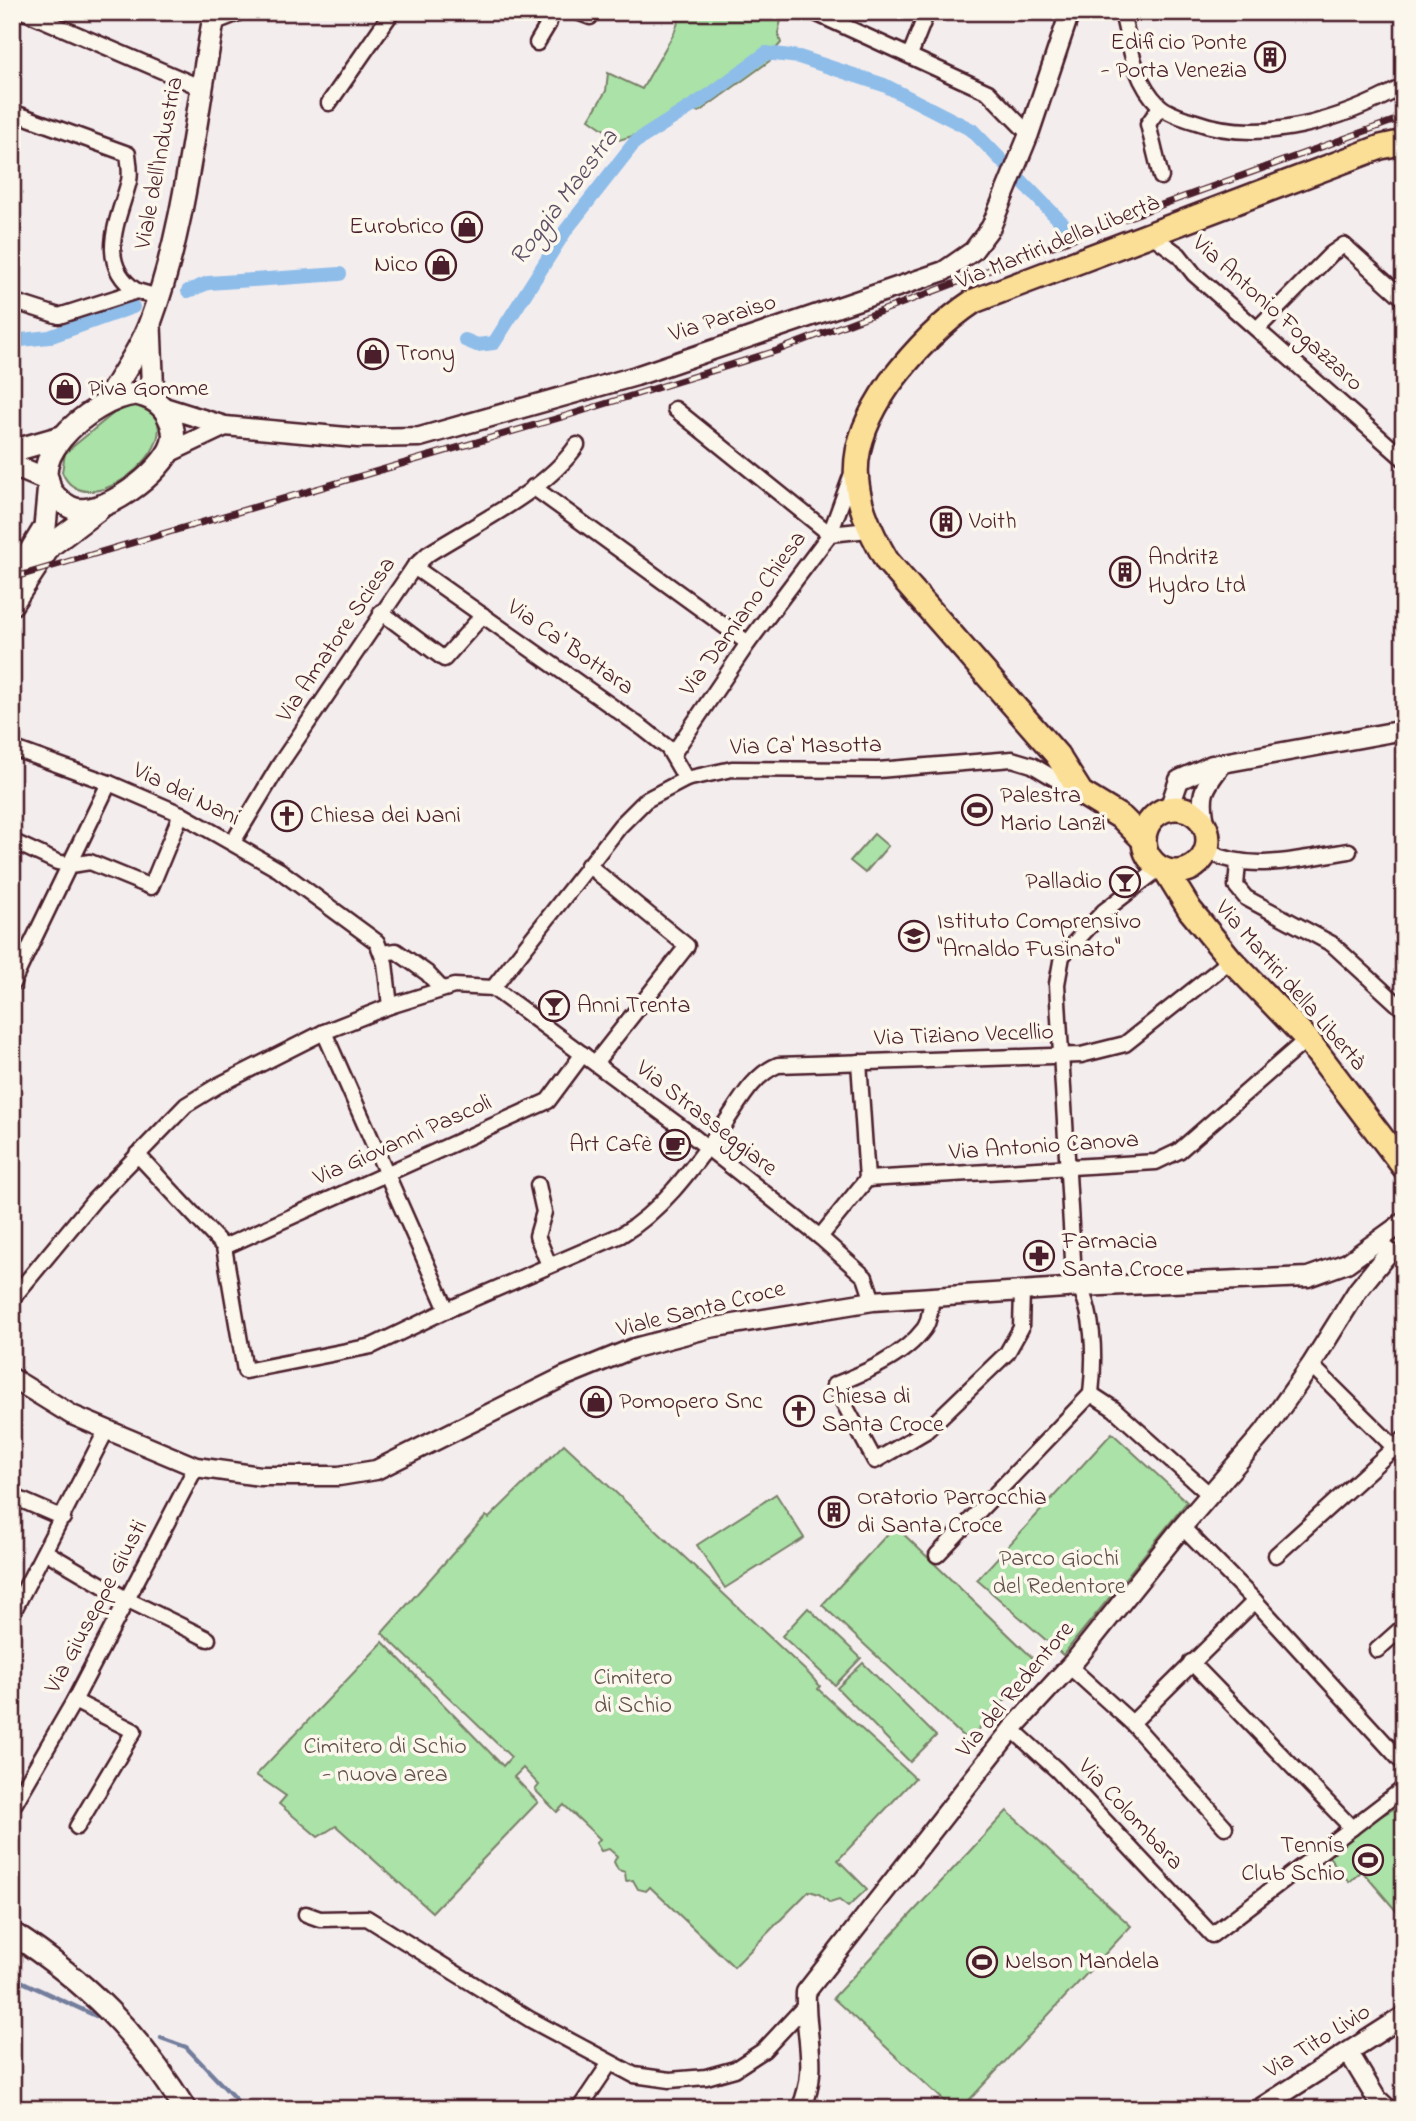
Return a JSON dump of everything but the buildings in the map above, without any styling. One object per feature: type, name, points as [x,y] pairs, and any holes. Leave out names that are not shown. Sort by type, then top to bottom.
[{"type":"main road","name":"Viale dell'Industria","points":[[104,404],[150,323],[158,297],[181,206],[214,17]]},
{"type":"main road","name":"Via Martiri della Libertà","points":[[1404,142],[1381,147],[974,301],[948,318],[898,372],[872,409],[863,428],[857,460],[860,506],[869,530],[887,561],[1057,755],[1091,799],[1122,818],[1144,840],[1146,851],[1187,905],[1231,960],[1307,1040],[1404,1167]]},
{"type":"main road","name":"Viale dell'Industria","points":[[150,323],[157,402]]},
{"type":"main road","points":[[12,451],[61,437],[104,404],[124,395],[136,394],[157,402],[173,427],[174,438],[169,453],[133,488],[72,527],[50,546],[12,604]]},
{"type":"main road","points":[[12,580],[45,527],[48,460],[61,437]]},
{"type":"main road","points":[[12,465],[49,482],[58,498],[69,507],[85,510],[106,505]]},
{"type":"main road","points":[[1091,799],[1195,814],[1206,828],[1207,851],[1190,870],[1163,870]]},
{"type":"main road","points":[[1144,840],[1146,829],[1165,811]]},
{"type":"main road","name":"Via Martiri della Libertà","points":[[1187,905],[1190,870]]},
{"type":"main road","points":[[12,1933],[52,1959],[108,2006],[152,2059],[185,2109]]},
{"type":"street","points":[[25,12],[202,88]]},
{"type":"street","points":[[214,17],[241,12]]},
{"type":"street","points":[[329,103],[392,12]]},
{"type":"street","points":[[534,12],[549,23],[537,43]]},
{"type":"street","points":[[577,12],[590,16],[592,12]]},
{"type":"street","points":[[813,12],[988,92],[1029,134]]},
{"type":"street","points":[[910,55],[927,12]]},
{"type":"street","name":"Via Paraiso","points":[[157,402],[225,426],[358,438],[421,437],[636,376],[944,271],[973,251],[991,227],[1029,134],[1070,12]]},
{"type":"street","points":[[1122,12],[1140,80],[1160,107],[1215,128],[1268,131],[1313,122],[1404,86]]},
{"type":"street","points":[[1160,107],[1148,124],[1161,177]]},
{"type":"street","points":[[12,112],[128,154],[130,180],[115,220],[112,245],[122,275],[137,291],[158,297]]},
{"type":"street","name":"Via Antonio Fogazzaro","points":[[1149,233],[1179,255],[1195,274],[1404,459]]},
{"type":"street","points":[[1258,328],[1331,254],[1344,245],[1404,299]]},
{"type":"street","points":[[12,301],[59,316],[137,291]]},
{"type":"street","points":[[676,409],[830,534],[857,460]]},
{"type":"street","points":[[169,453],[225,426]]},
{"type":"street","name":"Via Amatore Sciesa","points":[[233,842],[280,764],[414,567],[428,554],[533,487],[564,462],[577,445]]},
{"type":"street","points":[[533,487],[748,643]]},
{"type":"street","name":"Via Damiano Chiesa","points":[[673,754],[748,643],[830,534],[869,530]]},
{"type":"street","name":"Via Ca' Bottara","points":[[414,567],[644,729],[673,754],[686,779]]},
{"type":"street","points":[[382,612],[444,659],[483,615]]},
{"type":"street","points":[[1165,811],[1175,788],[1184,776],[1222,764],[1403,730]]},
{"type":"street","name":"Via dei Nani","points":[[12,748],[109,783],[181,814],[233,842],[279,870],[369,934],[383,953]]},
{"type":"street","name":"Via Ca' Masotta","points":[[493,988],[620,826],[646,800],[686,779],[732,769],[878,770],[1012,759],[1042,770],[1091,799]]},
{"type":"street","points":[[1202,789],[1222,764]]},
{"type":"street","points":[[1184,776],[1196,778],[1202,789],[1206,828]]},
{"type":"street","points":[[12,984],[109,783]]},
{"type":"street","points":[[12,841],[57,862],[71,865],[90,862],[151,887],[181,814]]},
{"type":"street","points":[[1207,851],[1238,863],[1270,863],[1349,851]]},
{"type":"street","points":[[1238,863],[1237,886],[1246,898],[1332,944],[1402,1005]]},
{"type":"street","name":"Via Giovanni Pascoli","points":[[224,1247],[548,1101],[687,946],[588,866]]},
{"type":"street","points":[[937,1555],[1091,1394],[1093,1336],[1080,1287],[1074,1277],[1057,984],[1062,956],[1104,911],[1163,870]]},
{"type":"street","points":[[390,1006],[383,953],[396,951],[427,973],[442,989]]},
{"type":"street","name":"Via Tiziano Vecellio","points":[[224,1247],[245,1371],[372,1346],[447,1310],[621,1235],[644,1221],[707,1147],[766,1070],[778,1065],[1081,1055],[1125,1044],[1231,960]]},
{"type":"street","points":[[12,1299],[137,1154],[186,1105],[217,1086],[324,1032],[390,1006],[442,989],[476,986],[493,988]]},
{"type":"street","name":"Via Strasseggiare","points":[[493,988],[707,1147],[820,1237],[865,1277],[873,1301]]},
{"type":"street","points":[[324,1032],[447,1310]]},
{"type":"street","name":"Via Antonio Canova","points":[[867,1179],[1156,1162],[1179,1151],[1307,1040]]},
{"type":"street","points":[[820,1237],[867,1179],[859,1062]]},
{"type":"street","points":[[137,1154],[224,1247]]},
{"type":"street","points":[[538,1185],[544,1212],[537,1236],[549,1265]]},
{"type":"street","name":"Viale Santa Croce","points":[[1358,1261],[1404,1222]]},
{"type":"street","name":"Viale Santa Croce","points":[[12,1378],[72,1415],[196,1467],[260,1476],[339,1476],[376,1470],[517,1399],[634,1348],[710,1328],[873,1301],[1080,1287],[1280,1280],[1321,1273],[1396,1247]]},
{"type":"street","name":"Via del Redentore","points":[[805,2006],[806,1992],[1012,1729],[1069,1666],[1209,1494],[1264,1432],[1311,1365],[1358,1290],[1396,1247]]},
{"type":"street","points":[[1358,1261],[1358,1290]]},
{"type":"street","points":[[932,1297],[925,1328],[909,1344],[874,1368],[834,1385],[875,1461],[926,1431],[1007,1353],[1021,1328],[1021,1291]]},
{"type":"street","points":[[1276,1555],[1401,1448],[1311,1365]]},
{"type":"street","points":[[1091,1394],[1114,1409],[1209,1494]]},
{"type":"street","points":[[12,1614],[106,1431]]},
{"type":"street","name":"Via Giuseppe Giusti","points":[[15,1803],[74,1701],[196,1467]]},
{"type":"street","points":[[12,1496],[63,1518]]},
{"type":"street","points":[[1182,1527],[1255,1601],[1404,1764]]},
{"type":"street","points":[[46,1552],[126,1599],[208,1639]]},
{"type":"street","points":[[1132,1723],[1255,1601]]},
{"type":"street","points":[[1377,1650],[1404,1626]]},
{"type":"street","points":[[1191,1662],[1352,1828],[1404,1788]]},
{"type":"street","points":[[1069,1666],[1132,1723],[1225,1827]]},
{"type":"street","points":[[74,1701],[134,1731],[77,1827]]},
{"type":"street","name":"Via Colombara","points":[[1012,1729],[1057,1770],[1212,1935],[1352,1828]]},
{"type":"street","points":[[306,1914],[320,1919],[367,1918],[531,2020],[634,2075],[670,2080],[706,2077],[735,2069],[765,2050],[805,2006]]},
{"type":"street","points":[[801,2109],[811,2078],[812,2060],[805,2006]]},
{"type":"street","name":"Via Tito Livio","points":[[1259,2109],[1404,2016]]},
{"type":"street","points":[[1349,2053],[1370,2090],[1388,2109]]},
{"type":"street","points":[[579,2109],[610,2063]]},
{"type":"green space","points":[[682,12],[783,12],[778,33],[781,43],[773,52],[775,57],[699,112],[685,107],[646,132],[619,140],[589,119],[606,91],[608,73],[642,89],[674,33]]},
{"type":"green space","points":[[137,405],[155,417],[158,433],[151,452],[136,470],[116,484],[95,491],[76,488],[62,472],[65,453],[120,408]]},
{"type":"green space","points":[[874,834],[888,846],[865,873],[850,861]]},
{"type":"green space","name":"Parco Giochi del Redentore","points":[[1112,1433],[1187,1502],[1063,1655],[977,1580]]},
{"type":"green space","name":"Cimitero di Schio","points":[[564,1444],[809,1674],[820,1686],[818,1689],[915,1778],[838,1860],[867,1889],[848,1907],[839,1900],[830,1903],[819,1894],[809,1891],[734,1967],[650,1887],[646,1891],[638,1889],[633,1880],[626,1881],[625,1872],[618,1870],[614,1862],[617,1856],[609,1849],[601,1851],[596,1843],[600,1839],[564,1805],[557,1812],[535,1790],[539,1785],[523,1768],[514,1777],[538,1802],[432,1912],[336,1826],[318,1837],[279,1804],[286,1796],[256,1775],[383,1642],[503,1766],[511,1757],[382,1633],[486,1516],[489,1518]]},
{"type":"green space","points":[[776,1494],[804,1538],[725,1588],[697,1545]]},
{"type":"green space","points":[[895,1526],[1038,1663],[968,1741],[822,1605]]},
{"type":"green space","points":[[808,1608],[861,1658],[835,1685],[782,1636]]},
{"type":"green space","points":[[863,1663],[936,1736],[910,1762],[837,1688]]},
{"type":"green space","name":"Tennis Club Schio","points":[[1404,1803],[1404,1920],[1362,1871],[1349,1882],[1323,1849]]},
{"type":"green space","name":"Nelson Mandela","points":[[1007,1811],[1131,1926],[961,2109],[953,2109],[833,1998]]},
{"type":"waterway","name":"Roggia Maestra","points":[[465,340],[477,345],[494,343],[566,230],[635,142],[708,96],[766,53],[799,57],[884,85],[972,130],[1071,232]]},
{"type":"waterway","name":"Roggia Maestra","points":[[188,291],[208,283],[340,274]]},
{"type":"waterway","name":"Roggia Maestra","points":[[12,341],[49,337],[133,307]]},
{"type":"waterway","points":[[12,1977],[96,2016]]},
{"type":"waterway","points":[[161,2038],[186,2047],[245,2109]]},
{"type":"railway","points":[[12,578],[569,415],[776,351],[1153,208],[1404,117]]},
{"type":"place","name":"Edificio Ponte - Porta Venezia","points":[[1270,57]]},
{"type":"place","name":"Eurobrico","points":[[467,227]]},
{"type":"place","name":"Nico","points":[[441,265]]},
{"type":"place","name":"Trony","points":[[373,354]]},
{"type":"place","name":"Piva Gomme","points":[[65,389]]},
{"type":"place","name":"Voith","points":[[946,522]]},
{"type":"place","name":"Andritz Hydro Ltd","points":[[1125,572]]},
{"type":"place","name":"Palestra Mario Lanzi","points":[[977,810]]},
{"type":"place","name":"Chiesa dei Nani","points":[[287,816]]},
{"type":"place","name":"Palladio","points":[[1125,882]]},
{"type":"place","name":"Istituto Comprensivo \"Arnaldo Fusinato\"","points":[[914,936]]},
{"type":"place","name":"Anni Trenta","points":[[554,1006]]},
{"type":"place","name":"Art Cafè","points":[[675,1145]]},
{"type":"place","name":"Farmacia Santa Croce","points":[[1039,1256]]},
{"type":"place","name":"Pomopero Snc","points":[[596,1402]]},
{"type":"place","name":"Chiesa di Santa Croce","points":[[799,1411]]},
{"type":"place","name":"Oratorio Parrocchia di Santa Croce","points":[[834,1512]]},
{"type":"place","name":"Tennis Club Schio","points":[[1368,1860]]},
{"type":"place","name":"Nelson Mandela","points":[[982,1962]]},
{"type":"park label","name":"Cimitero di Schio - nuova area","points":[[385,1761]]}]
